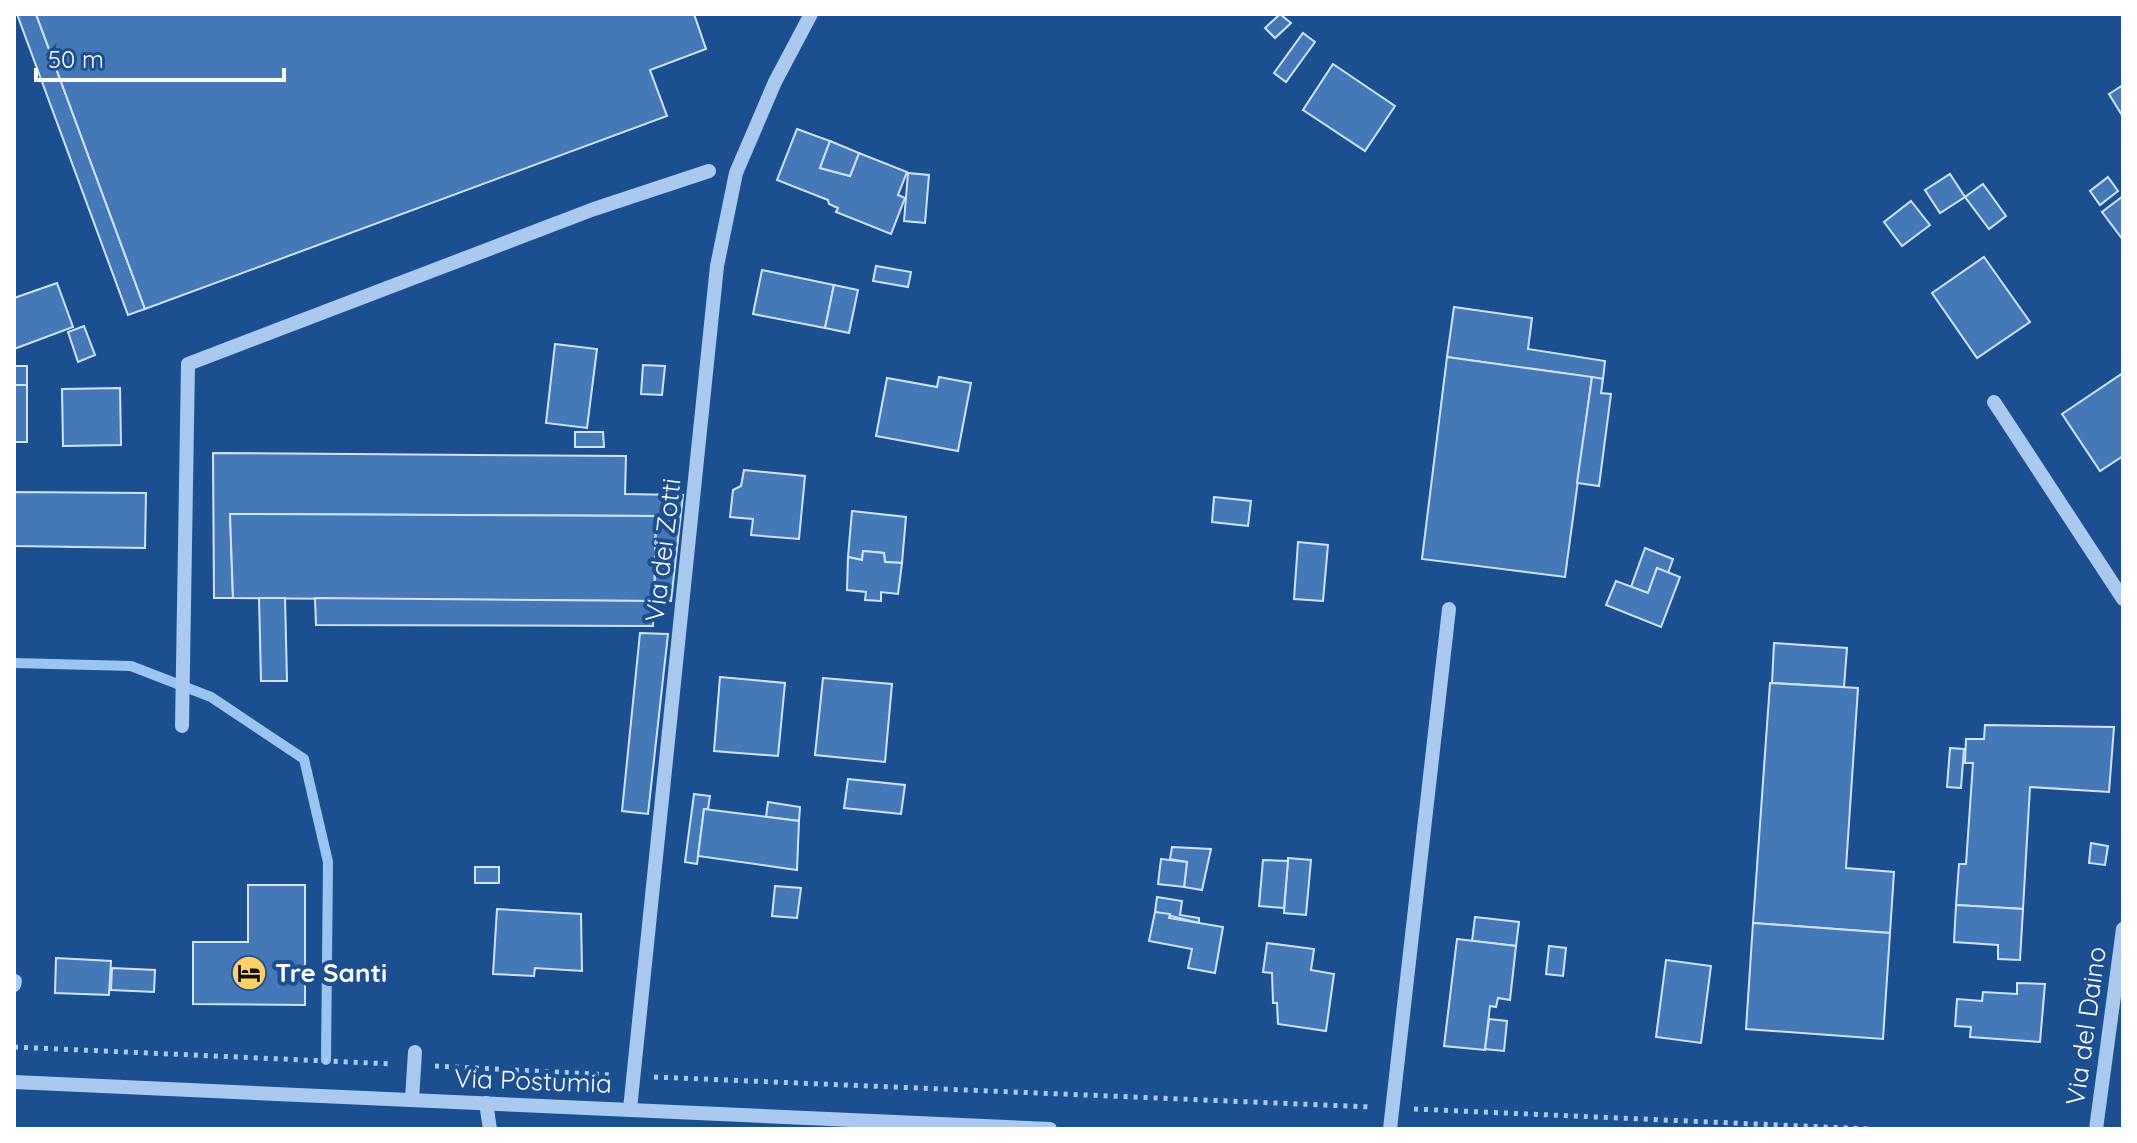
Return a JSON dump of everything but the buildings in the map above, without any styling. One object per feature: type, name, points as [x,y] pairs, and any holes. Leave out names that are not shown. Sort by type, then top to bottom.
[{"type":"street","name":"Via dei Zotti","points":[[630,1109],[717,266],[736,173],[775,82],[811,14]]},
{"type":"street","points":[[182,726],[188,364],[594,209],[709,171]]},
{"type":"street","points":[[1994,402],[2123,599]]},
{"type":"street","points":[[1390,1129],[1449,609]]},
{"type":"street","name":"Via del Daino","points":[[2096,1129],[2123,929]]},
{"type":"street","points":[[412,1099],[415,1058]]},
{"type":"street","name":"Via Postumia","points":[[14,1082],[1050,1129]]},
{"type":"street","points":[[486,1103],[490,1129]]},
{"type":"path","points":[[14,1047],[415,1058],[633,1076],[1870,1129]]},
{"type":"waterway","points":[[14,663],[131,666],[211,697],[304,759],[328,862],[326,1060]]},
{"type":"place","name":"Tre Santi","points":[[249,973]]}]
